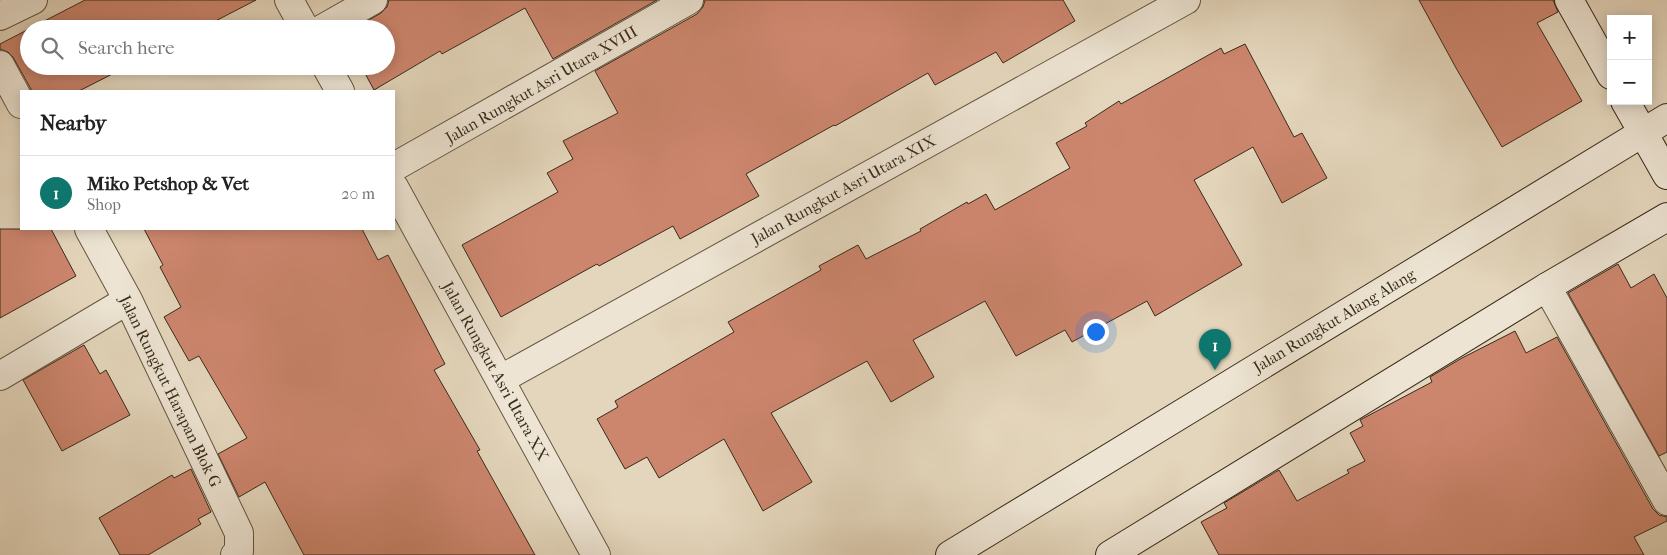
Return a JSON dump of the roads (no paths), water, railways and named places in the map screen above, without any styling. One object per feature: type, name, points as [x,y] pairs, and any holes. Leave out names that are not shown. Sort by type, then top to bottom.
[{"type":"street","points":[[0,16],[33,0]]},
{"type":"street","points":[[289,0],[300,20]]},
{"type":"street","points":[[338,20],[372,0]]},
{"type":"street","name":"Jalan Rungkut Asri Utara XVIII","points":[[395,166],[689,0]]},
{"type":"street","name":"Jalan Rungkut Asri Utara XIX","points":[[501,379],[1186,0]]},
{"type":"street","points":[[1569,0],[1607,68]]},
{"type":"street","points":[[0,65],[20,102]]},
{"type":"street","points":[[331,75],[339,90]]},
{"type":"street","points":[[1627,105],[1667,175]]},
{"type":"street","name":"Jalan Rungkut Alang Alang","points":[[950,555],[1667,118]]},
{"type":"street","name":"Jalan Rungkut Asri Utara XX","points":[[395,189],[596,555]]},
{"type":"street","points":[[1110,555],[1547,287],[1667,217]]},
{"type":"street","name":"Jalan Rungkut Harapan Blok G","points":[[90,230],[128,300],[239,533],[239,551],[235,555]]},
{"type":"street","points":[[1547,287],[1667,501]]},
{"type":"street","points":[[0,376],[128,300]]},
{"type":"place","name":"Miko Petshop & Vet","points":[[1215,370]]}]
